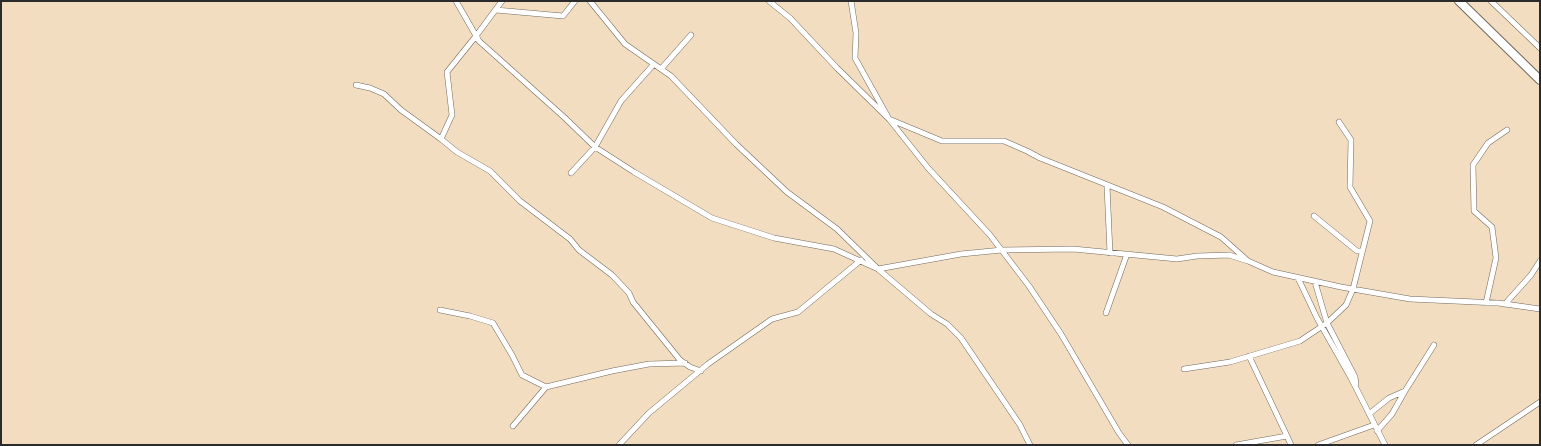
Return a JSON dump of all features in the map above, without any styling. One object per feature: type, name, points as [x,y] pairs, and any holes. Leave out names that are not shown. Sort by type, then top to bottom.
[{"type":"main road","points":[[1458,1],[1540,80]]},
{"type":"street","points":[[456,1],[479,41],[595,147],[634,172],[712,218],[774,238],[834,249],[878,269],[961,254],[1002,250],[1073,249],[1177,259],[1197,256],[1229,255],[1248,261],[1273,272],[1315,282],[1410,299],[1505,304],[1540,309]]},
{"type":"street","points":[[441,139],[452,115],[447,72],[502,1]]},
{"type":"street","points":[[496,10],[563,16],[575,1]]},
{"type":"street","points":[[590,1],[625,44],[671,76],[736,144],[781,187],[837,229],[878,269],[931,314],[947,324],[961,338],[1020,425],[1030,445]]},
{"type":"street","points":[[769,1],[790,18],[837,68],[889,119],[928,168],[990,235],[1029,286],[1057,328],[1128,445]]},
{"type":"street","points":[[851,1],[856,33],[855,58],[889,119],[942,142],[1004,141],[1107,186],[1163,207],[1221,237],[1248,261]]},
{"type":"street","points":[[1491,1],[1540,48]]},
{"type":"street","points":[[662,69],[691,35]]},
{"type":"street","points":[[571,173],[595,147],[621,101],[654,64]]},
{"type":"street","points":[[356,85],[370,88],[384,94],[401,110],[457,152],[490,171],[520,201],[570,239],[579,250],[612,275],[629,293],[633,302],[680,360],[701,371]]},
{"type":"street","points":[[1184,369],[1230,362],[1300,341],[1324,324],[1346,305],[1353,289],[1370,221],[1350,187],[1351,140],[1339,122]]},
{"type":"street","points":[[1486,303],[1496,258],[1492,227],[1474,211],[1473,164],[1488,143],[1507,130]]},
{"type":"street","points":[[1107,186],[1110,253]]},
{"type":"street","points":[[1314,216],[1357,251],[1362,251]]},
{"type":"street","points":[[1106,313],[1127,254]]},
{"type":"street","points":[[619,445],[649,413],[708,364],[772,319],[798,312],[865,257]]},
{"type":"street","points":[[1505,304],[1531,275],[1540,261]]},
{"type":"street","points":[[1298,278],[1324,324],[1385,445]]},
{"type":"street","points":[[1315,282],[1324,324]]},
{"type":"street","points":[[440,310],[470,316],[493,323],[522,375],[546,387]]},
{"type":"street","points":[[1377,431],[1392,414],[1405,390],[1434,345]]},
{"type":"street","points":[[1249,356],[1291,445]]},
{"type":"street","points":[[513,426],[546,387],[612,371],[649,364],[685,363]]},
{"type":"street","points":[[1369,414],[1389,398],[1405,390]]},
{"type":"street","points":[[1476,445],[1540,402]]},
{"type":"street","points":[[1318,445],[1374,425]]},
{"type":"street","points":[[1236,445],[1287,436]]}]
